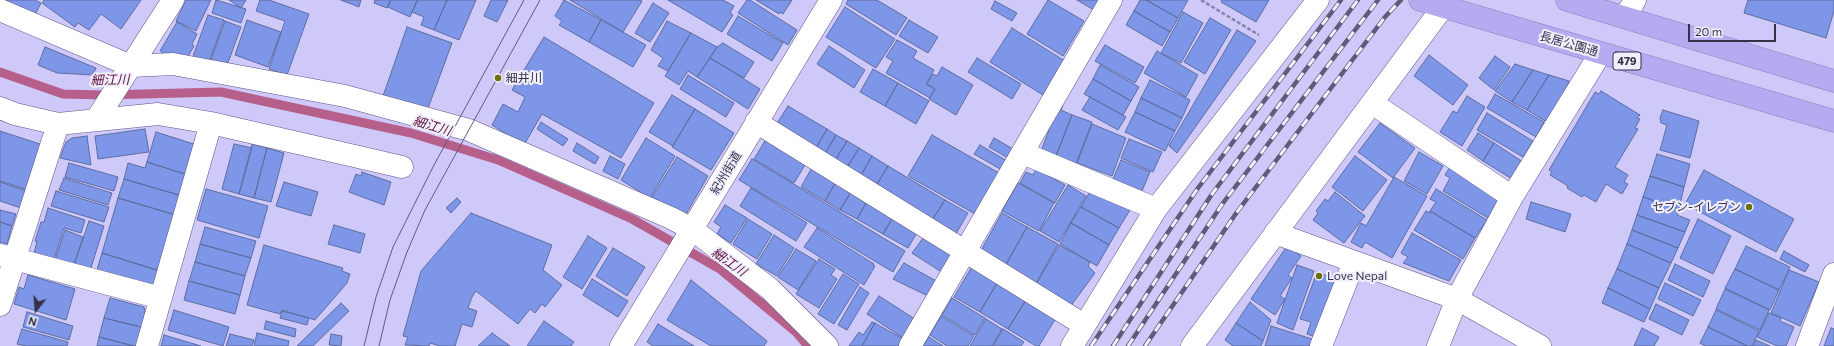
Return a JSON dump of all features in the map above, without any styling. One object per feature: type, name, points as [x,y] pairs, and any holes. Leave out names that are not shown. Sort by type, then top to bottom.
[{"type":"highway","name":"長居公園通","points":[[1420,0],[1834,122]]},
{"type":"highway","points":[[1567,0],[1630,8],[1834,81]]},
{"type":"street","points":[[96,120],[173,0]]},
{"type":"street","name":"紀州街道","points":[[621,346],[831,0]]},
{"type":"street","points":[[910,346],[966,252],[1111,0]]},
{"type":"street","points":[[1072,346],[1156,209],[1282,49],[1318,0]]},
{"type":"street","points":[[1192,346],[1443,7]]},
{"type":"street","points":[[0,10],[131,66],[181,65],[345,96],[469,130],[672,218],[690,234],[770,289],[827,346]]},
{"type":"street","points":[[1438,346],[1457,299],[1512,197],[1600,54]]},
{"type":"street","points":[[1372,103],[1512,197]]},
{"type":"street","points":[[0,108],[15,114],[58,124],[158,114],[211,123],[402,167]]},
{"type":"street","points":[[756,122],[1084,325]]},
{"type":"street","points":[[148,346],[211,123]]},
{"type":"street","points":[[0,305],[7,258],[58,124]]},
{"type":"street","points":[[1023,153],[1156,209]]},
{"type":"street","points":[[1276,233],[1457,299],[1540,346]]},
{"type":"street","points":[[7,258],[161,298]]},
{"type":"street","points":[[1321,346],[1354,262]]},
{"type":"street","points":[[1808,346],[1828,311],[1834,274]]},
{"type":"path","points":[[1201,0],[1282,49]]},
{"type":"building","points":[[0,0],[35,0],[41,3],[33,19]]},
{"type":"building","points":[[44,0],[141,0],[121,29],[101,14],[89,30],[78,23],[75,27],[42,3]]},
{"type":"building","points":[[186,0],[211,0],[196,31],[176,21]]},
{"type":"building","points":[[216,0],[246,9],[241,23],[212,13]]},
{"type":"building","points":[[229,0],[246,0],[241,8]]},
{"type":"building","points":[[260,0],[269,0],[309,14],[287,75],[269,69],[285,21],[256,11]]},
{"type":"building","points":[[341,0],[361,0],[359,7]]},
{"type":"building","points":[[375,0],[390,0],[387,8],[374,3]]},
{"type":"building","points":[[391,0],[417,0],[410,17],[388,7]]},
{"type":"building","points":[[418,0],[447,0],[434,30],[421,25],[424,17],[412,12]]},
{"type":"building","points":[[447,0],[476,0],[459,40],[434,30]]},
{"type":"building","points":[[491,0],[508,0],[497,22],[484,16]]},
{"type":"building","points":[[564,0],[601,20],[589,42],[559,25],[562,21],[555,16]]},
{"type":"building","points":[[570,0],[640,0],[642,1],[623,32]]},
{"type":"building","points":[[668,0],[723,0],[734,6],[730,13],[733,15],[722,32]]},
{"type":"building","points":[[747,0],[750,0],[797,30],[788,45],[738,13]]},
{"type":"building","points":[[756,0],[792,0],[783,14],[780,12],[779,14]]},
{"type":"building","points":[[848,0],[877,0],[907,18],[896,35],[846,4]]},
{"type":"building","points":[[1048,0],[1084,21],[1063,56],[1027,34]]},
{"type":"building","points":[[1077,0],[1100,0],[1094,10]]},
{"type":"building","points":[[1140,0],[1146,0],[1178,18],[1170,32],[1134,11]]},
{"type":"building","points":[[1146,0],[1188,0],[1178,18]]},
{"type":"building","points":[[1222,0],[1269,0],[1256,22],[1221,2]]},
{"type":"building","points":[[1748,0],[1834,0],[1834,11],[1826,38],[1744,13]]},
{"type":"building","points":[[995,1],[1017,13],[1012,21],[991,9]]},
{"type":"building","points":[[653,3],[669,13],[650,42],[635,33]]},
{"type":"building","points":[[845,7],[895,39],[876,68],[826,37]]},
{"type":"building","points":[[1134,11],[1170,32],[1162,46],[1126,25]]},
{"type":"building","points":[[1183,12],[1203,23],[1181,63],[1161,53]]},
{"type":"building","points":[[208,15],[224,20],[208,65],[192,59]]},
{"type":"building","points":[[738,16],[783,43],[772,61],[727,34]]},
{"type":"building","points":[[1210,18],[1231,30],[1205,74],[1184,62]]},
{"type":"building","points":[[247,20],[281,32],[268,67],[235,55]]},
{"type":"building","points":[[601,20],[646,45],[633,67],[589,42]]},
{"type":"building","points":[[909,20],[938,37],[928,53],[899,36]]},
{"type":"building","points":[[225,21],[241,27],[225,71],[209,65]]},
{"type":"building","points":[[667,21],[691,33],[668,71],[658,66],[663,58],[651,50]]},
{"type":"building","points":[[177,22],[197,34],[192,44],[194,46],[187,58],[171,57],[160,51]]},
{"type":"building","points":[[407,27],[452,43],[427,111],[383,96]]},
{"type":"building","points":[[1012,28],[1065,61],[1043,95],[990,62]]},
{"type":"building","points":[[1237,30],[1256,41],[1177,153],[1169,146]]},
{"type":"building","points":[[691,33],[717,47],[697,77],[688,71],[679,85],[665,76]]},
{"type":"building","points":[[544,37],[654,103],[621,158],[542,114],[524,145],[492,125],[503,104],[518,112],[525,97],[512,90]]},
{"type":"building","points":[[897,40],[917,51],[913,58],[934,70],[926,84],[935,89],[930,98],[886,73],[893,61],[886,57]]},
{"type":"building","points":[[723,43],[754,62],[744,78],[710,58],[717,47]]},
{"type":"building","points":[[1105,45],[1144,67],[1135,83],[1095,61]]},
{"type":"building","points":[[829,46],[865,70],[854,88],[817,64]]},
{"type":"building","points":[[45,47],[96,68],[93,75],[57,73],[38,65]]},
{"type":"building","points":[[1157,51],[1198,75],[1186,97],[1144,73]]},
{"type":"building","points":[[1429,55],[1468,85],[1453,105],[1414,76]]},
{"type":"building","points":[[1495,56],[1510,67],[1494,90],[1479,78]]},
{"type":"building","points":[[710,58],[760,89],[748,109],[697,77]]},
{"type":"building","points":[[977,58],[1021,84],[1012,99],[968,72]]},
{"type":"building","points":[[1515,64],[1533,70],[1512,102],[1495,91]]},
{"type":"building","points":[[1100,65],[1139,87],[1131,101],[1093,79]]},
{"type":"building","points":[[942,67],[973,85],[956,115],[929,99],[935,89],[927,84],[933,74],[937,76]]},
{"type":"building","points":[[873,69],[898,83],[885,106],[860,92]]},
{"type":"building","points":[[1533,70],[1549,75],[1527,110],[1512,102]]},
{"type":"building","points":[[688,75],[734,103],[726,117],[680,89]]},
{"type":"building","points":[[1549,75],[1569,81],[1566,90],[1547,122],[1527,110]]},
{"type":"building","points":[[1093,79],[1131,101],[1123,115],[1084,94]]},
{"type":"building","points":[[1150,80],[1190,100],[1182,118],[1141,98]]},
{"type":"building","points":[[898,83],[929,101],[916,124],[885,106]]},
{"type":"building","points":[[1601,91],[1640,115],[1637,118],[1640,119],[1635,128],[1638,129],[1615,167],[1628,175],[1624,182],[1628,184],[1622,194],[1606,184],[1596,202],[1584,195],[1582,197],[1567,188],[1568,186],[1550,175],[1552,172],[1549,170],[1595,92],[1599,94]]},
{"type":"building","points":[[1495,94],[1544,122],[1536,137],[1487,108]]},
{"type":"building","points":[[672,95],[695,109],[673,146],[649,132]]},
{"type":"building","points":[[1467,96],[1485,107],[1462,146],[1440,132],[1453,111],[1457,113]]},
{"type":"building","points":[[1090,97],[1126,117],[1118,130],[1082,110]]},
{"type":"building","points":[[1141,98],[1182,118],[1175,131],[1135,112]]},
{"type":"building","points":[[1059,104],[1063,105],[1061,110],[1072,115],[1056,156],[1041,151]]},
{"type":"building","points":[[788,106],[827,129],[812,155],[772,131]]},
{"type":"building","points":[[695,109],[734,133],[711,170],[672,147]]},
{"type":"building","points":[[1663,110],[1699,121],[1690,158],[1660,150],[1667,125],[1661,123],[1660,118]]},
{"type":"building","points":[[1135,112],[1175,131],[1165,151],[1125,132]]},
{"type":"building","points":[[1487,113],[1533,141],[1523,157],[1477,130]]},
{"type":"building","points":[[1072,115],[1092,122],[1076,164],[1056,156]]},
{"type":"building","points":[[541,122],[568,139],[563,146],[537,129]]},
{"type":"building","points":[[1380,123],[1415,148],[1393,178],[1358,152]]},
{"type":"building","points":[[1092,124],[1126,138],[1112,176],[1077,163]]},
{"type":"building","points":[[145,129],[149,152],[98,159],[95,136]]},
{"type":"building","points":[[827,129],[836,135],[821,161],[812,155]]},
{"type":"building","points":[[0,131],[40,144],[28,190],[0,181]]},
{"type":"building","points":[[156,132],[197,145],[188,175],[147,162]]},
{"type":"building","points":[[1478,133],[1494,143],[1483,161],[1467,150]]},
{"type":"building","points":[[836,135],[847,141],[831,167],[821,161]]},
{"type":"building","points":[[932,135],[999,173],[975,214],[908,176]]},
{"type":"building","points":[[87,136],[91,165],[60,158],[66,142],[72,138]]},
{"type":"building","points":[[768,136],[808,160],[794,183],[754,159]]},
{"type":"building","points":[[646,138],[675,156],[650,198],[621,180]]},
{"type":"building","points":[[994,138],[1013,149],[1008,158],[989,147]]},
{"type":"building","points":[[1129,139],[1162,152],[1153,172],[1121,158]]},
{"type":"building","points":[[847,141],[859,148],[843,174],[831,167]]},
{"type":"building","points":[[577,143],[599,157],[595,164],[573,151]]},
{"type":"building","points":[[1494,143],[1523,162],[1512,179],[1483,161]]},
{"type":"building","points":[[234,144],[252,148],[239,194],[222,189]]},
{"type":"building","points":[[252,144],[267,148],[254,198],[239,194]]},
{"type":"building","points":[[980,145],[1007,161],[1002,170],[974,154]]},
{"type":"building","points":[[267,148],[284,153],[271,202],[254,198]]},
{"type":"building","points":[[859,148],[872,156],[857,182],[843,174]]},
{"type":"building","points":[[1419,152],[1443,166],[1427,194],[1404,181]]},
{"type":"building","points":[[1657,154],[1690,164],[1684,187],[1650,176]]},
{"type":"building","points":[[610,156],[625,164],[618,179],[603,171]]},
{"type":"building","points":[[872,156],[888,166],[873,191],[857,182]]},
{"type":"building","points":[[1355,156],[1387,180],[1363,211],[1332,187]]},
{"type":"building","points":[[677,157],[708,176],[685,216],[652,197]]},
{"type":"building","points":[[752,159],[905,251],[893,272],[739,180]]},
{"type":"building","points":[[1121,160],[1150,172],[1142,191],[1113,179]]},
{"type":"building","points":[[147,162],[188,175],[182,196],[124,179],[128,163],[145,168]]},
{"type":"building","points":[[69,163],[118,177],[114,191],[65,177]]},
{"type":"building","points":[[814,164],[838,178],[825,201],[801,187]]},
{"type":"building","points":[[888,166],[945,200],[929,225],[873,191]]},
{"type":"building","points":[[1450,167],[1500,197],[1488,218],[1443,191],[1450,178],[1445,175]]},
{"type":"building","points":[[1036,169],[1065,185],[1055,203],[1020,183],[1026,172],[1033,175]]},
{"type":"building","points":[[1704,170],[1794,219],[1776,252],[1685,204]]},
{"type":"building","points":[[362,172],[391,182],[384,205],[349,192],[356,174],[361,176]]},
{"type":"building","points":[[1650,176],[1684,187],[1679,209],[1643,197]]},
{"type":"building","points":[[1394,177],[1427,196],[1392,258],[1365,242],[1362,248],[1351,242],[1361,223],[1366,226]]},
{"type":"building","points":[[64,178],[112,193],[108,205],[59,190]]},
{"type":"building","points":[[838,178],[854,187],[840,210],[825,201]]},
{"type":"building","points":[[124,179],[182,196],[176,215],[118,198]]},
{"type":"building","points":[[0,182],[27,191],[21,208],[0,201]]},
{"type":"building","points":[[284,182],[318,192],[311,216],[276,206]]},
{"type":"building","points":[[1018,183],[1054,203],[1039,231],[1002,211]]},
{"type":"building","points":[[1068,185],[1086,196],[1059,242],[1040,231]]},
{"type":"building","points":[[854,187],[870,196],[857,219],[840,210]]},
{"type":"building","points":[[751,188],[807,223],[796,241],[740,206]]},
{"type":"building","points":[[1092,188],[1130,210],[1119,228],[1081,207]]},
{"type":"building","points":[[206,189],[268,206],[259,238],[197,220]]},
{"type":"building","points":[[1436,189],[1487,220],[1475,238],[1430,211],[1436,202],[1430,199]]},
{"type":"building","points":[[56,191],[109,207],[104,222],[51,206]]},
{"type":"building","points":[[1335,192],[1365,216],[1344,243],[1313,220],[1318,213],[1316,211],[1325,199],[1328,201]]},
{"type":"building","points":[[870,196],[896,212],[883,234],[857,219]]},
{"type":"building","points":[[1643,197],[1679,209],[1677,215],[1690,220],[1685,232],[1637,215]]},
{"type":"building","points":[[118,198],[176,215],[160,271],[102,253]]},
{"type":"building","points":[[457,198],[461,202],[451,213],[446,208]]},
{"type":"building","points":[[945,200],[968,213],[953,239],[929,225]]},
{"type":"building","points":[[1531,202],[1571,214],[1565,232],[1526,219]]},
{"type":"building","points":[[725,205],[747,218],[731,243],[717,234],[721,227],[714,222]]},
{"type":"building","points":[[1081,207],[1119,228],[1109,245],[1071,223]]},
{"type":"building","points":[[48,208],[85,220],[81,233],[64,228],[54,259],[34,253],[37,241],[35,241],[41,222],[44,222]]},
{"type":"building","points":[[0,210],[16,214],[12,226],[0,222]]},
{"type":"building","points":[[1426,211],[1430,213],[1430,211],[1475,238],[1463,259],[1414,230]]},
{"type":"building","points":[[896,212],[921,226],[908,248],[883,234]]},
{"type":"building","points":[[471,213],[552,245],[543,270],[562,285],[545,307],[542,304],[535,313],[530,309],[518,324],[476,291],[468,308],[477,311],[472,327],[462,324],[455,346],[440,346],[430,343],[429,346],[405,345],[408,337],[403,336],[421,271]]},
{"type":"building","points":[[1002,213],[1027,227],[1004,268],[979,254]]},
{"type":"building","points":[[1637,215],[1685,232],[1678,248],[1632,230]]},
{"type":"building","points":[[748,219],[772,234],[757,259],[733,244]]},
{"type":"building","points":[[1698,219],[1731,236],[1713,274],[1680,258]]},
{"type":"building","points":[[89,221],[104,226],[90,271],[74,265]]},
{"type":"building","points":[[0,222],[12,226],[7,244],[0,242]]},
{"type":"building","points":[[1071,223],[1109,245],[1097,266],[1060,244]]},
{"type":"building","points":[[334,225],[365,234],[360,253],[328,244]]},
{"type":"building","points":[[205,227],[256,241],[251,258],[200,244]]},
{"type":"building","points":[[1027,227],[1058,244],[1035,285],[1004,268]]},
{"type":"building","points":[[817,228],[874,264],[873,265],[875,266],[864,285],[804,247]]},
{"type":"building","points":[[65,230],[83,237],[74,265],[55,260]]},
{"type":"building","points":[[929,230],[957,250],[943,273],[912,253]]},
{"type":"building","points":[[1632,230],[1678,248],[1671,263],[1627,244]]},
{"type":"building","points":[[1412,233],[1461,260],[1449,281],[1403,263],[1408,257],[1401,253]]},
{"type":"building","points":[[774,235],[794,248],[777,276],[756,264]]},
{"type":"building","points":[[588,236],[607,248],[582,289],[563,277]]},
{"type":"building","points":[[200,244],[251,258],[245,276],[195,262]]},
{"type":"building","points":[[1627,244],[1671,263],[1659,288],[1617,269]]},
{"type":"building","points":[[264,245],[343,268],[342,271],[350,274],[347,283],[315,320],[282,310],[280,314],[247,305]]},
{"type":"building","points":[[1059,245],[1090,262],[1088,266],[1095,273],[1070,307],[1035,286]]},
{"type":"building","points":[[1287,246],[1301,256],[1288,275],[1292,278],[1280,296],[1285,299],[1275,315],[1251,299]]},
{"type":"building","points":[[1746,246],[1790,267],[1779,290],[1735,269]]},
{"type":"building","points":[[613,248],[645,267],[627,296],[596,276]]},
{"type":"building","points":[[796,249],[816,261],[798,290],[778,277]]},
{"type":"building","points":[[1784,251],[1809,265],[1805,272],[1780,259]]},
{"type":"building","points":[[102,253],[160,271],[154,290],[96,273]]},
{"type":"building","points":[[819,259],[835,269],[831,275],[837,279],[819,308],[796,294]]},
{"type":"building","points":[[195,262],[245,276],[240,295],[189,281]]},
{"type":"building","points":[[904,263],[938,282],[930,297],[893,279]]},
{"type":"building","points":[[974,263],[1000,278],[980,312],[954,297]]},
{"type":"building","points":[[1675,264],[1710,281],[1703,297],[1668,280]]},
{"type":"building","points":[[1297,265],[1314,271],[1293,330],[1277,323]]},
{"type":"building","points":[[1617,269],[1659,288],[1650,309],[1608,288]]},
{"type":"building","points":[[1735,269],[1779,290],[1770,310],[1725,288]]},
{"type":"building","points":[[1789,270],[1819,282],[1800,326],[1771,313]]},
{"type":"building","points":[[1317,272],[1340,281],[1319,338],[1307,334],[1311,322],[1300,319]]},
{"type":"building","points":[[843,274],[859,284],[834,324],[818,314]]},
{"type":"building","points":[[28,275],[75,289],[66,320],[14,304],[19,287],[24,289]]},
{"type":"building","points":[[1000,278],[1029,295],[1008,329],[980,312]]},
{"type":"building","points":[[592,279],[628,301],[618,317],[583,295]]},
{"type":"building","points":[[691,280],[767,341],[764,346],[711,346],[667,320]]},
{"type":"building","points":[[189,281],[240,295],[235,314],[184,300]]},
{"type":"building","points":[[1665,283],[1701,300],[1693,316],[1658,299]]},
{"type":"building","points":[[860,287],[869,293],[847,330],[838,325]]},
{"type":"building","points":[[1608,288],[1650,309],[1644,322],[1602,303]]},
{"type":"building","points":[[1725,289],[1769,310],[1760,330],[1716,309]]},
{"type":"building","points":[[1029,295],[1059,313],[1039,346],[1036,346],[1008,329]]},
{"type":"building","points":[[879,296],[915,319],[903,338],[867,314]]},
{"type":"building","points":[[110,298],[144,307],[147,320],[145,328],[104,318]]},
{"type":"building","points":[[952,298],[985,318],[975,335],[942,315]]},
{"type":"building","points":[[1250,302],[1271,320],[1263,341],[1236,323]]},
{"type":"building","points":[[341,303],[349,311],[313,346],[297,346]]},
{"type":"building","points":[[1656,304],[1689,320],[1682,335],[1649,319]]},
{"type":"building","points":[[174,310],[229,327],[223,346],[168,330]]},
{"type":"building","points":[[1716,310],[1759,331],[1752,346],[1748,346],[1708,327]]},
{"type":"building","points":[[282,311],[309,318],[307,325],[280,318]]},
{"type":"building","points":[[27,312],[73,326],[69,340],[23,327]]},
{"type":"building","points":[[1769,313],[1781,318],[1780,321],[1794,327],[1786,346],[1777,346],[1757,337]]},
{"type":"building","points":[[941,316],[974,336],[968,346],[947,346],[930,335]]},
{"type":"building","points":[[104,318],[145,328],[141,346],[134,346],[99,337]]},
{"type":"building","points":[[986,319],[1002,329],[992,346],[970,346]]},
{"type":"building","points":[[266,321],[296,329],[295,337],[264,329]]},
{"type":"building","points":[[544,321],[574,342],[571,346],[527,346]]},
{"type":"building","points":[[872,322],[875,323],[862,346],[849,346],[859,332],[863,335]]},
{"type":"building","points":[[875,323],[903,339],[899,346],[862,346]]},
{"type":"building","points":[[1236,323],[1263,341],[1261,346],[1233,346],[1225,340]]},
{"type":"building","points":[[658,324],[694,346],[653,346],[647,342]]},
{"type":"building","points":[[1271,326],[1315,340],[1313,346],[1265,346]]},
{"type":"building","points":[[1708,327],[1747,346],[1705,346],[1700,343]]},
{"type":"building","points":[[1642,328],[1659,337],[1654,346],[1634,346]]},
{"type":"building","points":[[1831,328],[1834,329],[1834,346],[1824,346]]},
{"type":"building","points":[[22,329],[68,342],[67,346],[26,346],[17,344]]},
{"type":"building","points":[[1003,329],[1024,342],[1021,346],[993,346]]},
{"type":"building","points":[[257,333],[289,341],[288,346],[254,346]]},
{"type":"building","points":[[492,333],[510,346],[478,346]]},
{"type":"building","points":[[230,334],[254,340],[252,346],[226,346]]},
{"type":"building","points":[[331,334],[342,336],[341,346],[329,345]]},
{"type":"building","points":[[164,335],[201,346],[161,346]]},
{"type":"building","points":[[99,337],[134,346],[97,346]]},
{"type":"building","points":[[929,337],[943,346],[923,346]]},
{"type":"building","points":[[1756,340],[1770,346],[1753,346]]},
{"type":"waterway","name":"細江川","points":[[0,72],[63,94],[104,95],[221,92],[411,133],[498,160],[632,219],[720,269],[796,332],[808,346]]},
{"type":"tram line","points":[[364,346],[376,297],[393,247],[434,165],[524,0]]},
{"type":"tram line","points":[[379,346],[390,300],[407,252],[425,210],[540,0]]},
{"type":"railway","points":[[1091,346],[1198,188],[1341,0]]},
{"type":"railway","points":[[1113,346],[1212,194],[1358,0]]},
{"type":"railway","points":[[1128,346],[1223,203],[1378,0]]},
{"type":"railway","points":[[1145,346],[1237,212],[1385,17],[1401,0]]},
{"type":"place","name":"細井川","points":[[498,78]]},
{"type":"place","name":"セブン-イレブン","points":[[1749,207]]},
{"type":"place","name":"Love Nepal","points":[[1319,276]]}]
